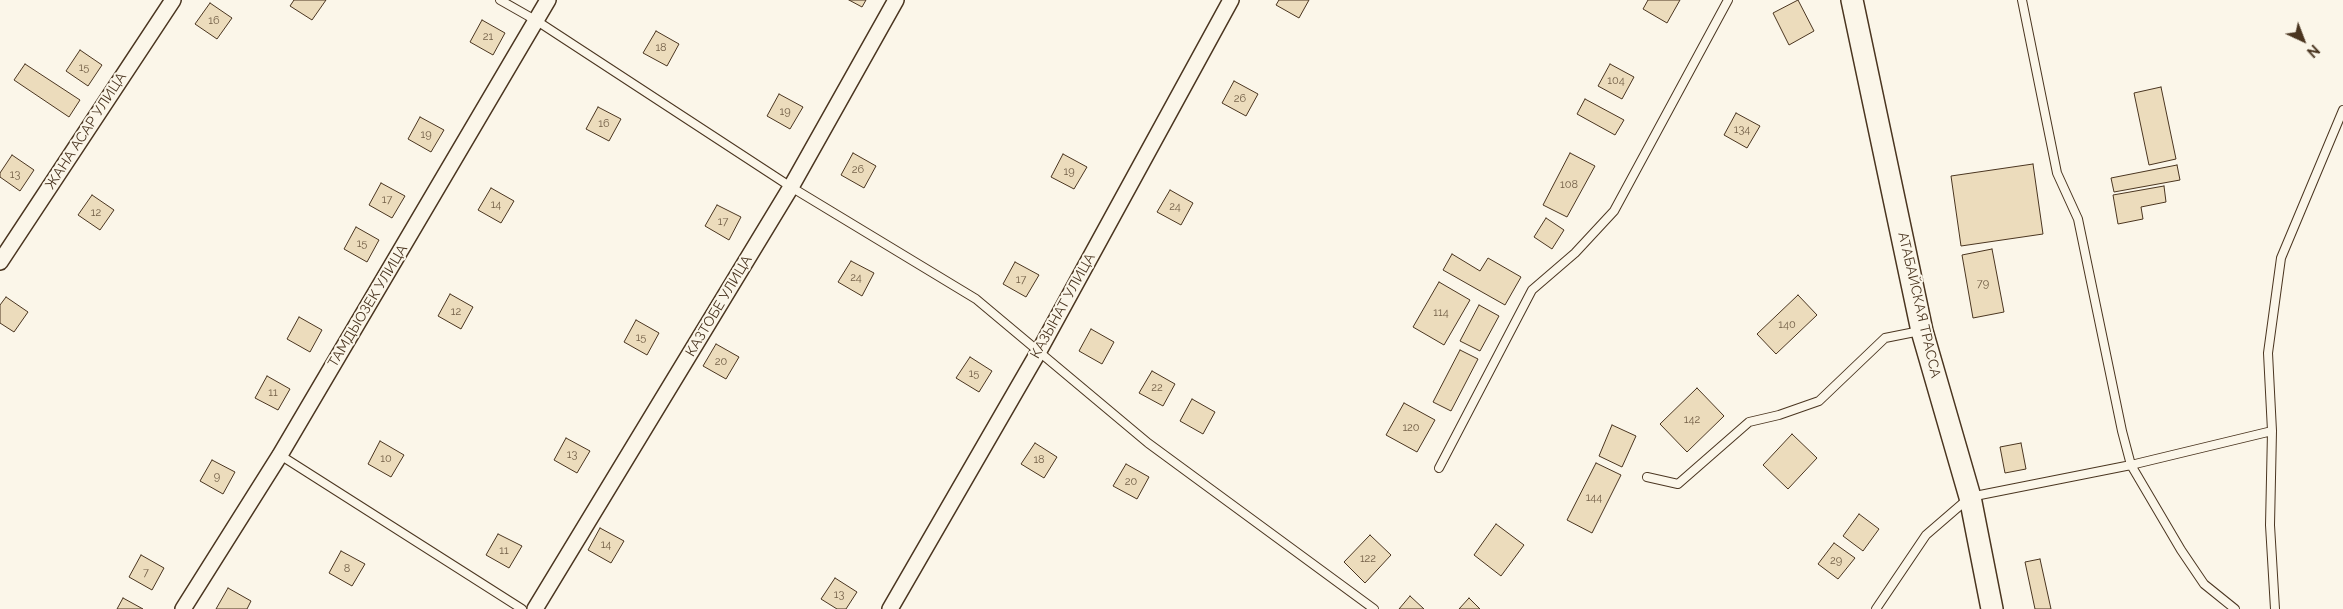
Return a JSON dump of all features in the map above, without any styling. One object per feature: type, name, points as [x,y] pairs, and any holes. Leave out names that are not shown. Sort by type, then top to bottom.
[{"type":"main road","name":"АТАБАЙСКАЯ ТРАССА","points":[[1852,0],[1922,330],[1970,497],[1992,609]]},
{"type":"street","name":"ЖАНА АСАР УЛИЦА","points":[[0,262],[173,0]]},
{"type":"street","name":"ТАМДЫОЗЕК УЛИЦА","points":[[184,609],[280,455],[548,0]]},
{"type":"street","name":"КАЗТОБЕ УЛИЦА","points":[[535,609],[791,187],[896,0]]},
{"type":"street","name":"КАЗЫНАТ УЛИЦА","points":[[890,609],[1039,351],[1231,0]]},
{"type":"lane","points":[[500,0],[537,21],[791,187],[976,299],[1148,443],[1374,609]]},
{"type":"lane","points":[[1439,468],[1532,290],[1575,253],[1614,211],[1728,0]]},
{"type":"lane","points":[[2022,0],[2057,173],[2078,219],[2122,432],[2131,465],[2204,584],[2235,609]]},
{"type":"lane","points":[[2275,609],[2270,525],[2272,430],[2268,353],[2281,258],[2343,110]]},
{"type":"lane","points":[[1647,477],[1678,484],[1749,422],[1779,415],[1820,401],[1885,338],[1922,330]]},
{"type":"lane","points":[[1876,609],[1926,535],[1970,497],[2131,465],[2272,430]]},
{"type":"lane","points":[[280,455],[522,609]]},
{"type":"building","points":[[294,0],[326,0],[312,20],[290,6]]},
{"type":"building","points":[[849,0],[866,0],[862,7]]},
{"type":"building","points":[[1279,0],[1309,0],[1299,18],[1276,5]]},
{"type":"building","points":[[1648,0],[1680,0],[1667,23],[1643,9]]},
{"type":"building","points":[[1798,0],[1814,31],[1789,45],[1773,13]]},
{"type":"building","points":[[210,3],[232,18],[217,39],[195,24]]},
{"type":"building","points":[[482,20],[505,33],[493,55],[470,42]]},
{"type":"building","points":[[656,31],[679,44],[667,66],[643,53]]},
{"type":"building","points":[[80,50],[102,65],[88,86],[66,71]]},
{"type":"building","points":[[25,64],[80,100],[69,117],[14,80]]},
{"type":"building","points":[[1610,64],[1634,77],[1622,99],[1598,86]]},
{"type":"building","points":[[1234,81],[1258,94],[1246,116],[1222,103]]},
{"type":"building","points":[[2161,87],[2176,159],[2149,165],[2134,93]]},
{"type":"building","points":[[779,94],[803,107],[790,129],[767,116]]},
{"type":"building","points":[[1585,99],[1624,120],[1615,135],[1577,114]]},
{"type":"building","points":[[598,107],[621,119],[609,141],[586,129]]},
{"type":"building","points":[[1736,113],[1760,126],[1747,148],[1724,135]]},
{"type":"building","points":[[420,117],[444,130],[431,152],[408,139]]},
{"type":"building","points":[[853,153],[876,166],[864,188],[841,175]]},
{"type":"building","points":[[1570,153],[1595,166],[1567,217],[1543,205]]},
{"type":"building","points":[[1063,154],[1087,167],[1074,189],[1051,177]]},
{"type":"building","points":[[12,155],[34,170],[20,191],[0,177],[0,173]]},
{"type":"building","points":[[2033,164],[2043,234],[1961,246],[1951,176]]},
{"type":"building","points":[[2177,165],[2180,180],[2114,192],[2111,178]]},
{"type":"building","points":[[381,183],[405,196],[392,218],[369,205]]},
{"type":"building","points":[[2164,186],[2166,202],[2141,207],[2143,219],[2118,224],[2113,195]]},
{"type":"building","points":[[491,188],[514,201],[501,223],[478,210]]},
{"type":"building","points":[[1170,190],[1193,203],[1181,225],[1157,212]]},
{"type":"building","points":[[92,195],[114,210],[100,230],[78,215]]},
{"type":"building","points":[[717,205],[741,217],[729,240],[705,226]]},
{"type":"building","points":[[1546,218],[1564,230],[1552,249],[1534,237]]},
{"type":"building","points":[[356,227],[379,240],[367,262],[344,249]]},
{"type":"building","points":[[1992,249],[2004,312],[1973,318],[1962,255]]},
{"type":"building","points":[[1452,254],[1480,271],[1488,258],[1521,277],[1505,305],[1443,270]]},
{"type":"building","points":[[851,261],[874,273],[862,296],[838,282]]},
{"type":"building","points":[[1015,262],[1039,275],[1026,297],[1003,284]]},
{"type":"building","points":[[1439,282],[1470,300],[1444,345],[1413,327]]},
{"type":"building","points":[[450,294],[473,307],[461,329],[438,316]]},
{"type":"building","points":[[1798,295],[1817,315],[1776,354],[1757,334]]},
{"type":"building","points":[[6,297],[28,312],[14,332],[0,323],[0,305]]},
{"type":"building","points":[[1479,305],[1499,316],[1480,351],[1460,341]]},
{"type":"building","points":[[299,317],[322,330],[310,352],[287,339]]},
{"type":"building","points":[[636,320],[659,333],[647,355],[624,342]]},
{"type":"building","points":[[1091,329],[1114,342],[1102,364],[1079,351]]},
{"type":"building","points":[[716,344],[739,357],[726,379],[703,366]]},
{"type":"building","points":[[1460,350],[1478,359],[1451,411],[1433,402]]},
{"type":"building","points":[[970,357],[992,371],[979,392],[956,378]]},
{"type":"building","points":[[1152,371],[1175,384],[1163,406],[1139,393]]},
{"type":"building","points":[[267,376],[290,389],[278,410],[255,398]]},
{"type":"building","points":[[1697,388],[1724,416],[1687,452],[1660,424]]},
{"type":"building","points":[[1192,399],[1215,412],[1203,434],[1180,421]]},
{"type":"building","points":[[1404,403],[1435,420],[1417,452],[1386,435]]},
{"type":"building","points":[[1612,425],[1636,436],[1622,467],[1599,456]]},
{"type":"building","points":[[1792,434],[1817,458],[1788,489],[1763,465]]},
{"type":"building","points":[[566,438],[590,451],[577,473],[554,460]]},
{"type":"building","points":[[380,441],[404,455],[391,477],[368,464]]},
{"type":"building","points":[[1035,443],[1057,457],[1044,478],[1021,464]]},
{"type":"building","points":[[2021,443],[2026,469],[2005,473],[2000,447]]},
{"type":"building","points":[[212,460],[235,472],[223,494],[200,481]]},
{"type":"building","points":[[1596,463],[1621,475],[1592,533],[1567,520]]},
{"type":"building","points":[[1126,464],[1149,477],[1137,499],[1113,486]]},
{"type":"building","points":[[1859,514],[1879,529],[1863,551],[1843,536]]},
{"type":"building","points":[[1496,524],[1524,545],[1501,576],[1474,555]]},
{"type":"building","points":[[600,528],[624,541],[611,563],[588,550]]},
{"type":"building","points":[[498,534],[522,546],[509,568],[486,555]]},
{"type":"building","points":[[1370,535],[1391,555],[1365,583],[1344,562]]},
{"type":"building","points":[[1834,543],[1855,558],[1838,579],[1818,564]]},
{"type":"building","points":[[341,551],[365,564],[352,586],[329,573]]},
{"type":"building","points":[[141,555],[164,568],[152,590],[129,577]]},
{"type":"building","points":[[2040,559],[2051,609],[2035,609],[2025,562]]},
{"type":"building","points":[[835,578],[857,592],[846,609],[837,609],[821,599]]},
{"type":"building","points":[[228,588],[251,601],[247,609],[216,609]]},
{"type":"building","points":[[1410,596],[1424,609],[1399,609]]},
{"type":"building","points":[[123,598],[143,609],[117,609]]},
{"type":"building","points":[[1469,598],[1480,609],[1459,609]]}]
